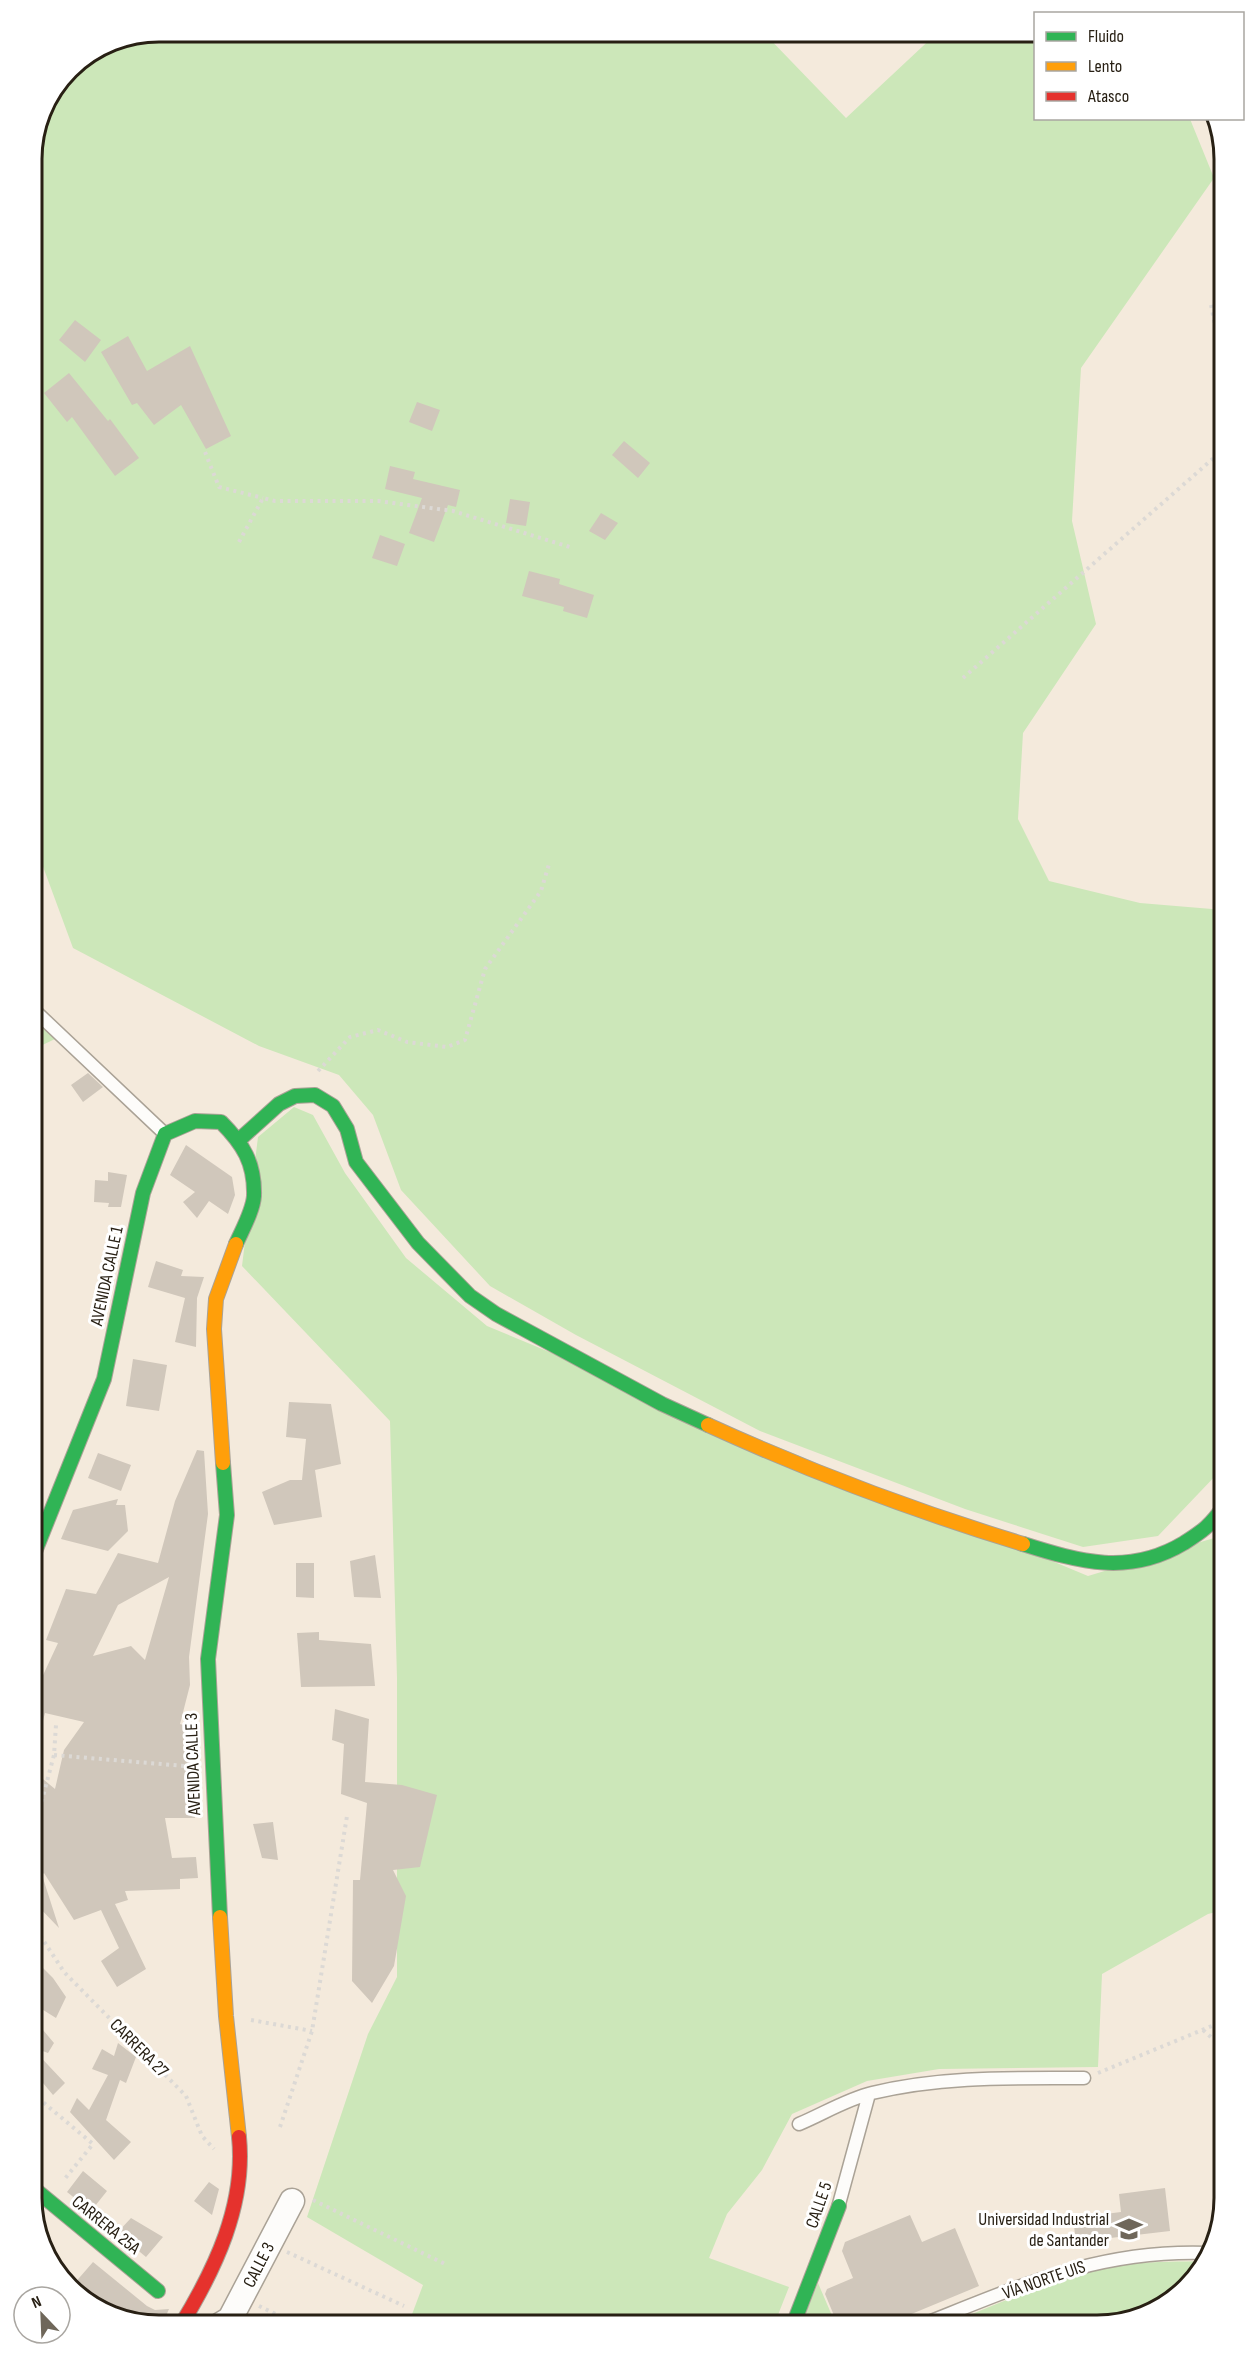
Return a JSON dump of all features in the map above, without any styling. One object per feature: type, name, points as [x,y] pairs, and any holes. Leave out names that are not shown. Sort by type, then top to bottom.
[{"type":"street","points":[[165,1134],[195,1121],[221,1122],[239,1140],[279,1104],[295,1096],[315,1095],[333,1106],[347,1129],[356,1162],[418,1243],[470,1296],[496,1314],[662,1404],[792,1463],[931,1515],[1075,1560],[1121,1564],[1162,1556],[1210,1527],[1214,1521]]},
{"type":"street","name":"AVENIDA CALLE 1","points":[[42,1534],[104,1379],[143,1193],[165,1134]]},
{"type":"street","name":"AVENIDA CALLE 3","points":[[187,2315],[202,2288],[224,2239],[233,2212],[238,2177],[238,2126],[226,2016],[211,1767],[208,1659],[227,1515],[214,1329],[216,1299],[254,1197],[248,1154],[239,1140]]},
{"type":"street","name":"CARRERA 25A","points":[[42,2195],[158,2291]]},
{"type":"street","name":"CALLE 3","points":[[232,2315],[292,2201]]},
{"type":"street","name":"CALLE 5","points":[[798,2315],[839,2205]]},
{"type":"lane","points":[[42,1017],[165,1134]]},
{"type":"lane","points":[[799,2124],[869,2094],[910,2085],[987,2078],[1084,2078]]},
{"type":"lane","name":"CALLE 5","points":[[839,2205],[869,2094]]},
{"type":"lane","name":"VÍA NORTE UIS","points":[[946,2315],[1048,2275],[1083,2265],[1169,2252],[1200,2253]]},
{"type":"path","points":[[1211,305],[1214,320]]},
{"type":"path","points":[[206,452],[219,487],[275,501],[378,501],[453,511],[573,548]]},
{"type":"path","points":[[963,678],[1214,458]]},
{"type":"path","points":[[240,542],[263,498]]},
{"type":"path","points":[[295,1096],[351,1037],[378,1030],[407,1042],[447,1047],[465,1040],[485,969],[541,891],[549,864]]},
{"type":"path","points":[[42,1800],[54,1755],[56,1725]]},
{"type":"path","points":[[54,1755],[181,1766]]},
{"type":"path","points":[[280,2127],[312,2031],[347,1816]]},
{"type":"path","name":"CARRERA 27","points":[[42,1938],[64,1972],[186,2096],[202,2136],[238,2177]]},
{"type":"path","points":[[226,2016],[312,2031]]},
{"type":"path","points":[[1084,2078],[1142,2057],[1214,2025]]},
{"type":"path","points":[[1203,2030],[1214,2040]]},
{"type":"path","points":[[42,2101],[93,2144]]},
{"type":"path","points":[[292,2201],[307,2197],[445,2264]]},
{"type":"path","points":[[270,2244],[404,2306]]},
{"type":"path","points":[[242,2297],[278,2315]]},
{"type":"green space","points":[[159,42],[773,42],[846,118],[927,42],[1034,42],[1034,120],[1190,120],[1214,178],[1081,368],[1072,521],[1096,624],[1023,733],[1018,819],[1049,881],[1140,903],[1214,909],[1214,1477],[1158,1536],[1083,1547],[965,1509],[760,1431],[576,1335],[490,1286],[401,1190],[373,1115],[339,1075],[259,1046],[73,948],[42,864],[42,152],[46,129],[54,107],[66,88],[88,66],[122,48]]},
{"type":"green space","points":[[42,1026],[55,1039],[42,1045]]},
{"type":"green space","points":[[294,1107],[313,1115],[345,1173],[406,1258],[487,1326],[1088,1576],[1214,1538],[1214,1912],[1102,1974],[1098,2067],[939,2069],[867,2081],[792,2114],[762,2170],[727,2214],[709,2258],[789,2287],[778,2315],[412,2315],[423,2285],[307,2217],[368,2034],[397,1977],[397,1678],[390,1421],[242,1266],[258,1137]]},
{"type":"green space","points":[[1195,2261],[1180,2281],[1168,2291],[1142,2306],[1120,2313],[969,2315],[1060,2280],[1108,2268],[1159,2262]]},
{"type":"green space","points":[[818,2283],[832,2315],[805,2315]]},
{"type":"building","points":[[75,320],[101,340],[85,362],[59,340]]},
{"type":"building","points":[[128,336],[147,371],[190,346],[231,436],[206,449],[181,405],[154,425],[137,403],[132,405],[101,352]]},
{"type":"building","points":[[69,373],[108,421],[110,419],[139,458],[115,476],[72,417],[67,422],[44,393]]},
{"type":"building","points":[[417,402],[440,410],[432,431],[409,422]]},
{"type":"building","points":[[624,441],[650,463],[638,478],[612,455]]},
{"type":"building","points":[[390,466],[415,472],[413,479],[460,490],[456,507],[448,505],[434,542],[409,533],[422,498],[385,489]]},
{"type":"building","points":[[510,499],[530,502],[526,526],[506,523]]},
{"type":"building","points":[[601,513],[618,523],[605,540],[589,531]]},
{"type":"building","points":[[380,535],[405,544],[397,566],[372,558]]},
{"type":"building","points":[[529,571],[560,579],[559,584],[594,595],[587,618],[563,611],[564,607],[522,596]]},
{"type":"building","points":[[88,1073],[103,1087],[83,1102],[71,1085]]},
{"type":"building","points":[[186,1145],[232,1177],[235,1195],[228,1214],[209,1201],[197,1218],[183,1202],[195,1192],[170,1175]]},
{"type":"building","points":[[108,1172],[127,1175],[121,1207],[108,1207],[109,1203],[94,1202],[95,1180],[108,1181]]},
{"type":"building","points":[[156,1261],[183,1270],[181,1276],[204,1277],[197,1298],[196,1347],[175,1342],[185,1298],[148,1287]]},
{"type":"building","points":[[133,1359],[167,1365],[159,1411],[126,1406]]},
{"type":"building","points":[[289,1402],[331,1404],[341,1464],[315,1470],[322,1517],[274,1525],[262,1492],[290,1480],[302,1480],[306,1439],[286,1437]]},
{"type":"building","points":[[197,1450],[204,1451],[208,1514],[189,1657],[190,1685],[180,1724],[191,1727],[195,1818],[165,1818],[172,1858],[196,1857],[198,1878],[180,1879],[180,1889],[125,1891],[128,1900],[115,1904],[146,1969],[117,1987],[101,1961],[119,1948],[101,1910],[74,1920],[44,1873],[42,1875],[42,1778],[55,1789],[64,1750],[84,1722],[45,1713],[42,1724],[42,1677],[58,1643],[46,1640],[66,1589],[96,1594],[118,1553],[158,1563],[175,1501]],"holes":[[[169,1577],[145,1660],[131,1646],[93,1656],[118,1605]]]},
{"type":"building","points":[[98,1453],[131,1465],[121,1491],[88,1478]]},
{"type":"building","points":[[118,1499],[116,1505],[125,1505],[128,1531],[108,1551],[61,1539],[73,1510]]},
{"type":"building","points":[[375,1555],[381,1598],[354,1597],[350,1561]]},
{"type":"building","points":[[296,1563],[314,1563],[314,1598],[296,1597]]},
{"type":"building","points":[[319,1632],[319,1640],[371,1644],[375,1686],[301,1687],[297,1633]]},
{"type":"building","points":[[335,1709],[369,1719],[365,1782],[402,1785],[437,1795],[420,1867],[393,1870],[406,1896],[394,1966],[372,2003],[352,1981],[353,1880],[360,1880],[367,1803],[341,1794],[344,1744],[332,1740]]},
{"type":"building","points":[[273,1822],[278,1860],[262,1858],[253,1824]]},
{"type":"building","points":[[42,1875],[59,1928],[42,1910]]},
{"type":"building","points":[[42,1967],[66,1997],[56,2018],[42,2009]]},
{"type":"building","points":[[42,2031],[54,2043],[48,2053],[42,2051]]},
{"type":"building","points":[[118,2043],[136,2057],[126,2083],[120,2080],[106,2120],[131,2142],[114,2160],[70,2112],[77,2098],[89,2110],[108,2075],[92,2069],[102,2049],[114,2056]]},
{"type":"building","points":[[42,2059],[65,2083],[53,2095],[43,2083]]},
{"type":"building","points":[[83,2171],[107,2191],[91,2211],[67,2192]]},
{"type":"building","points":[[209,2182],[219,2189],[212,2215],[194,2201]]},
{"type":"building","points":[[1165,2188],[1170,2231],[1076,2242],[1073,2218],[1121,2212],[1119,2194]]},
{"type":"building","points":[[910,2215],[922,2242],[955,2228],[979,2286],[909,2315],[834,2315],[825,2294],[827,2289],[853,2278],[842,2251],[845,2242]]},
{"type":"building","points":[[131,2218],[163,2237],[146,2257],[117,2233]]},
{"type":"building","points":[[93,2262],[147,2306],[155,2310],[169,2309],[166,2315],[152,2315],[122,2309],[107,2303],[76,2281]]},
{"type":"traffic: fast","points":[[239,1140],[279,1104],[295,1096],[315,1095],[333,1106],[347,1129],[356,1162],[418,1243],[470,1296],[496,1314],[662,1404],[708,1425]]},
{"type":"traffic: fast","points":[[42,1534],[104,1379],[143,1193],[165,1134],[195,1121],[221,1122],[236,1138],[250,1164],[254,1184],[253,1202],[236,1244]]},
{"type":"traffic: fast","points":[[220,1917],[208,1659],[227,1515],[223,1463]]},
{"type":"traffic: fast","points":[[1023,1544],[1084,1560],[1124,1563],[1144,1560],[1164,1553],[1191,1539],[1214,1519]]},
{"type":"traffic: fast","points":[[42,2195],[158,2291]]},
{"type":"traffic: fast","points":[[797,2315],[839,2206]]},
{"type":"traffic: slow","points":[[223,1463],[214,1329],[216,1299],[236,1244]]},
{"type":"traffic: slow","points":[[708,1425],[864,1490],[1023,1544]]},
{"type":"traffic: slow","points":[[220,1917],[226,2016],[239,2137]]},
{"type":"traffic: jam","points":[[187,2315],[216,2259],[233,2212],[238,2187],[239,2137]]},
{"type":"place","name":"Universidad Industrial de Santander","points":[[1129,2229]]}]
